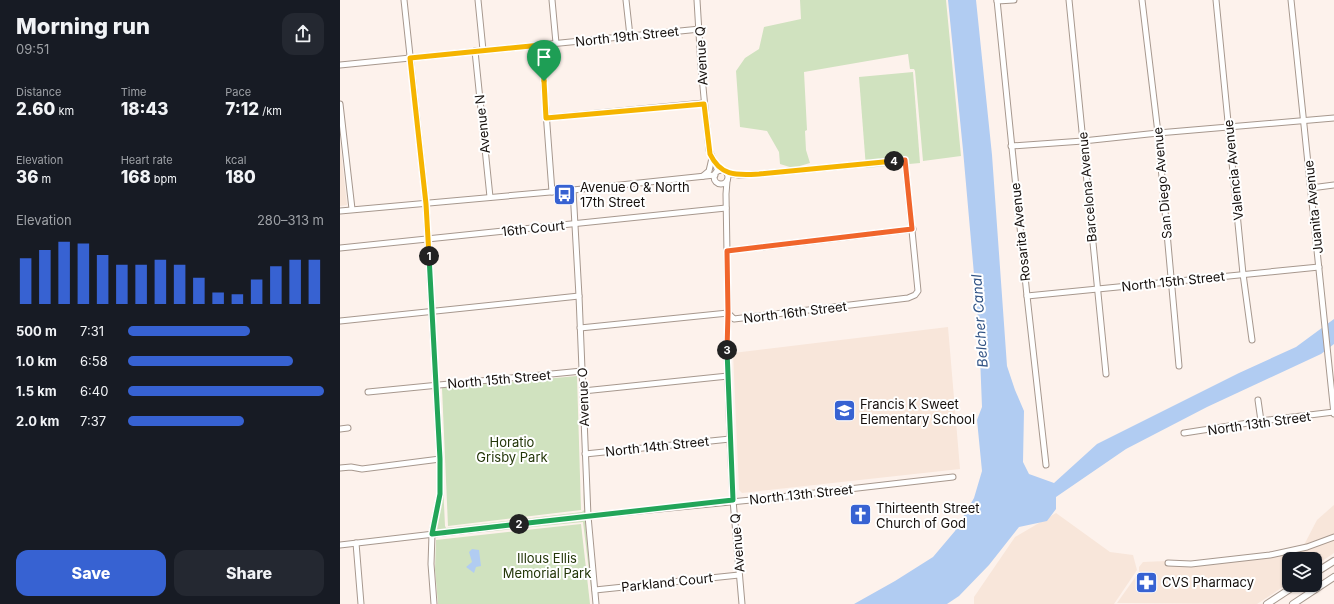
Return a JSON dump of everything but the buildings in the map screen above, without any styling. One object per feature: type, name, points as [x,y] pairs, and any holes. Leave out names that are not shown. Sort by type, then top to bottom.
[{"type":"main road","points":[[1322,569],[1334,561]]},
{"type":"main road","points":[[1293,604],[1334,577]]},
{"type":"main road","points":[[1266,604],[1285,592]]},
{"type":"street","points":[[404,0],[426,204],[440,459],[440,494],[432,534],[431,564],[434,604]]},
{"type":"street","points":[[478,0],[483,50]]},
{"type":"street","points":[[552,0],[556,43]]},
{"type":"street","points":[[626,0],[630,36]]},
{"type":"street","name":"Avenue Q","points":[[697,0],[704,104],[709,150],[716,173],[717,182]]},
{"type":"street","points":[[997,1],[1014,0]]},
{"type":"street","name":"Barcelona Avenue","points":[[1069,0],[1096,289],[1106,374]]},
{"type":"street","name":"San Diego Avenue","points":[[1142,0],[1158,133],[1179,366]]},
{"type":"street","name":"Valencia Avenue","points":[[1216,0],[1243,274],[1252,340]]},
{"type":"street","name":"Juanita Avenue","points":[[1291,0],[1334,413]]},
{"type":"street","name":"Rosarita Avenue","points":[[997,1],[1011,146],[1046,465]]},
{"type":"street","name":"North 19th Street","points":[[340,65],[700,29]]},
{"type":"street","points":[[541,45],[552,192]]},
{"type":"street","name":"Avenue N","points":[[475,51],[490,197]]},
{"type":"street","points":[[340,104],[352,209]]},
{"type":"street","points":[[546,118],[704,104]]},
{"type":"street","points":[[1011,146],[1083,141],[1334,118]]},
{"type":"street","points":[[712,158],[725,172]]},
{"type":"street","points":[[702,177],[709,171],[712,158]]},
{"type":"street","points":[[340,211],[702,177],[725,172],[739,175],[905,160],[912,229],[727,251]]},
{"type":"street","name":"Avenue Q","points":[[725,172],[728,180],[726,208],[730,439],[733,500],[742,604]]},
{"type":"street","points":[[702,177],[723,184],[739,175]]},
{"type":"street","points":[[717,182],[726,194]]},
{"type":"street","points":[[1311,188],[1334,186]]},
{"type":"street","name":"Avenue O","points":[[573,190],[588,516],[596,604]]},
{"type":"street","name":"16th Court","points":[[340,248],[726,208]]},
{"type":"street","name":"North 16th Street","points":[[580,328],[728,313],[734,319],[915,296],[918,291],[912,229]]},
{"type":"street","name":"North 15th Street","points":[[1027,296],[1243,274],[1319,268]]},
{"type":"street","points":[[340,321],[579,296]]},
{"type":"street","points":[[1329,363],[1334,359]]},
{"type":"street","name":"North 15th Street","points":[[368,392],[582,371]]},
{"type":"street","points":[[582,391],[728,376]]},
{"type":"street","points":[[1258,400],[1261,421]]},
{"type":"street","name":"North 13th Street","points":[[1184,433],[1261,421],[1334,413]]},
{"type":"street","points":[[340,429],[348,428]]},
{"type":"street","name":"North 14th Street","points":[[585,454],[730,439]]},
{"type":"street","points":[[340,468],[351,467],[362,469],[440,459]]},
{"type":"street","name":"North 13th Street","points":[[340,545],[588,516],[733,500],[771,498],[952,477]]},
{"type":"street","points":[[1168,563],[1192,564],[1270,555],[1301,549],[1334,537]]},
{"type":"street","points":[[356,544],[361,604]]},
{"type":"street","name":"Parkland Court","points":[[595,590],[740,575]]},
{"type":"shaded area","points":[[340,141],[347,205],[340,206]]},
{"type":"shaded area","name":"Francis K Sweet Elementary School","points":[[948,327],[960,469],[742,493],[739,490],[733,353]]},
{"type":"shaded area","points":[[1334,505],[1334,534],[1304,545],[1317,520]]},
{"type":"shaded area","points":[[1056,513],[1110,552],[1133,555],[1137,570],[1114,604],[974,604],[974,597],[1015,537]]},
{"type":"shaded area","points":[[1334,540],[1334,553],[1322,561],[1322,552],[1296,552]]},
{"type":"shaded area","points":[[1282,555],[1282,588],[1257,604],[1117,603],[1139,572],[1139,567],[1143,562],[1166,561],[1166,565],[1192,567]]},
{"type":"green space","points":[[800,0],[946,0],[961,156],[923,161],[915,71],[914,69],[910,69],[908,54],[804,72],[807,130],[805,131],[806,150],[810,163],[793,168],[780,164],[779,152],[767,131],[740,127],[736,71],[745,58],[759,49],[764,27],[801,19]]},
{"type":"green space","points":[[913,72],[920,163],[866,168],[859,77]]},
{"type":"green space","name":"Horatio Grisby Park","points":[[577,376],[581,510],[448,526],[442,388]]},
{"type":"green space","points":[[442,461],[446,528],[582,512],[584,510],[583,482],[585,514],[435,531],[443,494]]},
{"type":"green space","points":[[585,519],[593,604],[583,522],[435,537],[435,536]]},
{"type":"green space","name":"Illous Ellis Memorial Park","points":[[581,524],[590,604],[438,604],[435,569],[436,540]]},
{"type":"water","name":"Belcher Canal","points":[[948,0],[976,0],[992,155],[1007,366],[1024,411],[1023,462],[1029,474],[1054,483],[1097,444],[1239,373],[1296,347],[1334,319],[1334,344],[1321,354],[1207,407],[1126,449],[1056,497],[1056,509],[1047,521],[1019,527],[989,565],[959,596],[947,604],[854,604],[933,557],[955,531],[974,498],[982,471],[977,420],[982,407],[979,331]]},
{"type":"water","points":[[472,549],[479,550],[481,566],[476,567],[474,573],[466,567],[472,562],[469,552]]},
{"type":"place","name":"Avenue O & North 17th Street","points":[[564,194]]},
{"type":"place","name":"Francis K Sweet Elementary School","points":[[845,411]]},
{"type":"place","name":"Thirteenth Street Church of God","points":[[860,515]]},
{"type":"place","name":"CVS Pharmacy","points":[[1147,582]]},
{"type":"route","points":[[541,45],[544,81],[546,118],[704,104],[710,154],[727,173],[739,175],[759,174],[905,160],[912,229],[727,251],[727,351],[733,500],[432,534],[440,494],[440,459],[426,204],[410,58],[541,45]]}]
